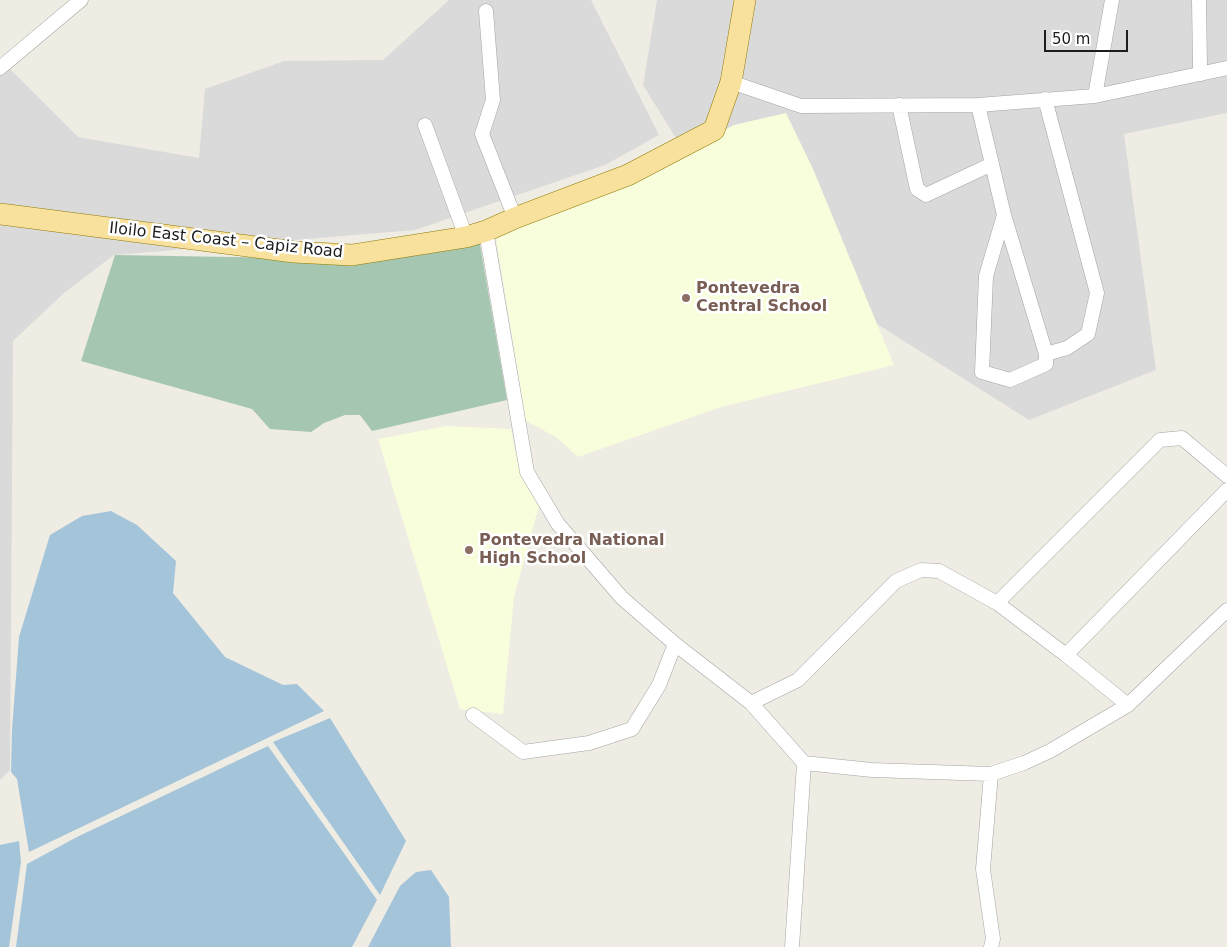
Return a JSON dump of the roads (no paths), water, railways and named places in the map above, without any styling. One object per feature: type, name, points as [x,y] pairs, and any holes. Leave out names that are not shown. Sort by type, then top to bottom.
[{"type":"main road","name":"Iloilo East Coast – Capiz Road","points":[[0,214],[284,250],[352,256],[466,237],[486,231],[628,175],[714,130],[730,82],[745,0]]},
{"type":"street","points":[[0,68],[80,0]]},
{"type":"street","points":[[1095,96],[1112,0]]},
{"type":"street","points":[[1199,0],[1201,74]]},
{"type":"street","points":[[486,11],[493,100],[482,134],[515,218]]},
{"type":"street","points":[[730,82],[801,106],[978,105],[1095,96],[1227,68]]},
{"type":"street","points":[[1045,99],[1096,293],[1088,334],[1067,348],[1046,354]]},
{"type":"street","points":[[900,105],[917,189],[926,195],[992,164]]},
{"type":"street","points":[[978,105],[1004,215],[1046,354],[1046,364],[1010,380],[982,372],[986,276],[1004,215]]},
{"type":"street","points":[[425,125],[466,237]]},
{"type":"street","points":[[486,231],[528,472],[558,524],[622,598],[675,644],[751,702],[804,763],[872,770],[990,774],[1024,763],[1050,751],[1128,705],[1227,610]]},
{"type":"street","points":[[997,603],[1160,440],[1182,438],[1227,476]]},
{"type":"street","points":[[1066,655],[1227,490]]},
{"type":"street","points":[[751,702],[798,680],[896,581],[921,570],[939,571],[997,603],[1128,705]]},
{"type":"street","points":[[473,714],[523,752],[589,743],[632,729],[659,684],[675,644]]},
{"type":"street","points":[[792,947],[804,763]]},
{"type":"street","points":[[990,774],[983,869],[993,939],[991,947]]},
{"type":"water","points":[[111,511],[137,525],[176,561],[173,593],[225,657],[283,685],[297,684],[324,711],[29,852],[17,779],[11,772],[19,637],[50,535],[82,516]]},
{"type":"water","points":[[330,718],[406,841],[380,895],[273,742]]},
{"type":"water","points":[[268,746],[377,900],[352,947],[16,947],[27,864],[77,837]]},
{"type":"water","points":[[19,841],[21,862],[9,947],[0,947],[0,845]]},
{"type":"water","points":[[431,870],[449,897],[451,947],[368,947],[400,886],[416,872]]},
{"type":"place","name":"Pontevedra Central School","points":[[686,298]]},
{"type":"place","name":"Pontevedra National High School","points":[[469,550]]}]
